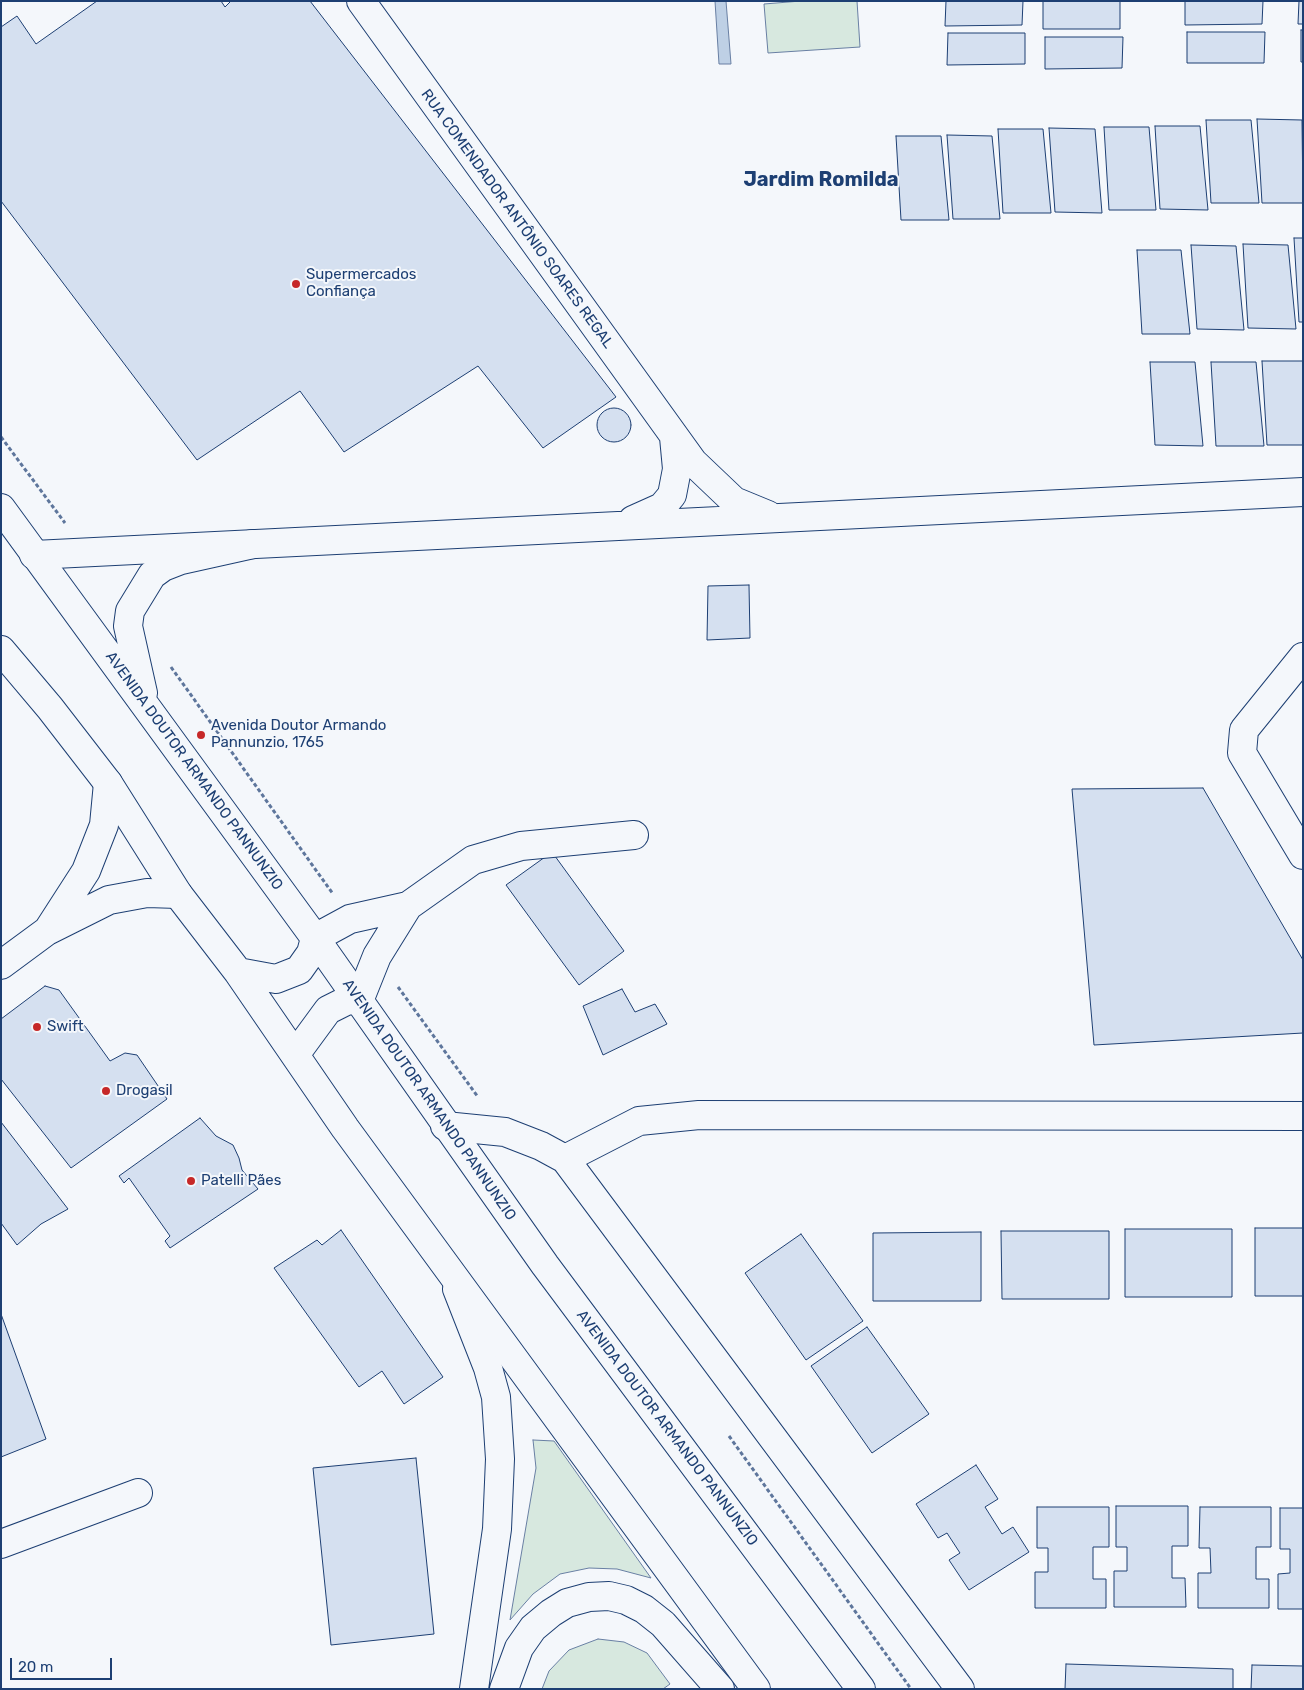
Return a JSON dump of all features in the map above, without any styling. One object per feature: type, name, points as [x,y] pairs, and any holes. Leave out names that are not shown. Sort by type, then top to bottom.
[{"type":"street","name":"RUA COMENDADOR ANTÔNIO SOARES REGAL","points":[[361,1],[674,437],[703,474],[734,501],[752,510],[777,517]]},
{"type":"street","points":[[617,524],[646,516],[662,507],[672,495],[677,469],[674,437]]},
{"type":"street","points":[[1,546],[34,555],[617,524],[1303,492]]},
{"type":"street","name":"AVENIDA DOUTOR ARMANDO PANNUNZIO","points":[[1,508],[315,938],[445,1126],[545,1265],[861,1689]]},
{"type":"street","points":[[144,702],[128,626],[130,611],[152,575],[163,567],[181,560],[253,544]]},
{"type":"street","points":[[1,650],[50,708],[108,783],[178,894],[238,972],[345,1128],[447,1264],[756,1689]]},
{"type":"street","points":[[1303,657],[1244,730],[1242,753],[1303,855]]},
{"type":"street","points":[[47,931],[86,871],[104,825],[108,783]]},
{"type":"street","points":[[238,972],[276,978],[299,970],[310,953],[315,938],[350,919],[408,906],[473,860],[521,846],[634,835]]},
{"type":"street","points":[[1,965],[47,931],[109,900],[146,893],[178,894]]},
{"type":"street","points":[[295,1055],[328,1010],[348,1000],[359,1001],[377,956],[408,906]]},
{"type":"street","points":[[565,1159],[639,1121],[699,1115],[1303,1116]]},
{"type":"street","points":[[445,1126],[505,1132],[541,1146],[565,1159],[960,1689]]},
{"type":"street","points":[[447,1264],[488,1368],[496,1397],[499,1424],[500,1492],[498,1529],[474,1689]]},
{"type":"street","points":[[1,1544],[138,1493]]},
{"type":"street","points":[[504,1689],[519,1648],[533,1628],[550,1613],[567,1603],[589,1597],[609,1596],[626,1600],[644,1609],[663,1624],[720,1689]]},
{"type":"path","points":[[1,437],[87,551]]},
{"type":"path","points":[[170,665],[350,919]]},
{"type":"path","points":[[377,956],[432,1036],[505,1132]]},
{"type":"path","points":[[725,1431],[911,1689]]},
{"type":"shaded area","points":[[801,1],[857,1],[860,47],[768,53],[764,4]]},
{"type":"shaded area","points":[[533,1440],[554,1441],[651,1578],[617,1569],[589,1568],[560,1574],[533,1594],[510,1620],[536,1468]]},
{"type":"shaded area","points":[[598,1639],[624,1642],[647,1653],[670,1684],[663,1689],[542,1689],[549,1671],[569,1650]]},
{"type":"water","points":[[715,1],[726,1],[731,64],[719,64]]},
{"type":"building","name":"Supermercados Confiança","points":[[97,1],[221,1],[225,7],[231,1],[310,1],[616,397],[543,448],[478,366],[344,452],[300,391],[197,460],[1,201],[1,27],[17,16],[36,44]]},
{"type":"building","points":[[946,1],[1023,1],[1022,25],[945,26]]},
{"type":"building","points":[[1043,1],[1120,1],[1120,29],[1043,29]]},
{"type":"building","points":[[1185,1],[1263,1],[1262,24],[1185,25]]},
{"type":"building","points":[[1299,1],[1303,1],[1303,24],[1298,24]]},
{"type":"building","points":[[1301,30],[1303,30],[1303,62],[1301,62]]},
{"type":"building","points":[[1187,32],[1265,32],[1264,63],[1187,63]]},
{"type":"building","points":[[948,33],[1025,33],[1025,64],[947,65]]},
{"type":"building","points":[[1045,37],[1123,37],[1122,68],[1045,69]]},
{"type":"building","points":[[1257,119],[1302,120],[1303,203],[1262,203]]},
{"type":"building","points":[[1206,120],[1251,120],[1259,203],[1211,203]]},
{"type":"building","points":[[1155,126],[1200,126],[1208,210],[1160,209]]},
{"type":"building","points":[[1104,127],[1149,127],[1156,210],[1109,210]]},
{"type":"building","points":[[1049,128],[1095,129],[1102,213],[1055,212]]},
{"type":"building","points":[[998,129],[1043,129],[1051,213],[1003,213]]},
{"type":"building","points":[[947,135],[992,136],[1000,219],[953,219]]},
{"type":"building","points":[[896,136],[941,136],[949,220],[901,220]]},
{"type":"building","points":[[1294,238],[1303,238],[1303,322],[1299,322]]},
{"type":"building","points":[[1243,244],[1288,245],[1296,329],[1248,328]]},
{"type":"building","points":[[1191,245],[1236,246],[1244,330],[1197,329]]},
{"type":"building","points":[[1137,250],[1181,250],[1190,334],[1142,334]]},
{"type":"building","points":[[1262,361],[1303,361],[1303,445],[1267,445]]},
{"type":"building","points":[[1150,362],[1195,362],[1203,446],[1155,445]]},
{"type":"building","points":[[1211,362],[1256,362],[1264,446],[1216,446]]},
{"type":"building","points":[[614,408],[626,413],[631,425],[626,437],[614,442],[602,437],[597,425],[602,413]]},
{"type":"building","points":[[749,585],[750,638],[707,640],[708,586]]},
{"type":"building","points":[[1203,788],[1303,960],[1303,1033],[1094,1045],[1072,789]]},
{"type":"building","points":[[552,852],[624,951],[579,985],[506,885]]},
{"type":"building","points":[[45,986],[59,990],[110,1061],[125,1053],[137,1055],[167,1099],[71,1168],[1,1079],[1,1019]]},
{"type":"building","points":[[622,989],[635,1012],[655,1004],[667,1024],[603,1055],[583,1006]]},
{"type":"building","name":"Patelli Pães","points":[[200,1118],[216,1136],[233,1145],[242,1170],[258,1189],[170,1248],[165,1241],[170,1236],[129,1178],[124,1183],[119,1176]]},
{"type":"building","points":[[1,1122],[68,1209],[41,1224],[17,1245],[1,1223]]},
{"type":"building","points":[[1255,1228],[1303,1228],[1303,1296],[1255,1296]]},
{"type":"building","points":[[1125,1229],[1232,1229],[1232,1297],[1125,1297]]},
{"type":"building","points":[[341,1230],[443,1377],[404,1404],[382,1371],[359,1387],[274,1268],[317,1240],[322,1245]]},
{"type":"building","points":[[1001,1231],[1109,1231],[1109,1299],[1002,1299]]},
{"type":"building","points":[[981,1232],[981,1301],[873,1301],[873,1233]]},
{"type":"building","points":[[801,1234],[863,1321],[806,1360],[745,1273]]},
{"type":"building","points":[[1,1314],[46,1439],[1,1457]]},
{"type":"building","points":[[867,1327],[929,1414],[872,1453],[811,1366]]},
{"type":"building","points":[[416,1458],[434,1634],[331,1645],[313,1468]]},
{"type":"building","points":[[976,1465],[998,1499],[985,1507],[1002,1534],[1013,1527],[1029,1552],[969,1590],[949,1560],[960,1553],[947,1533],[938,1538],[916,1504]]},
{"type":"building","points":[[1116,1506],[1188,1506],[1188,1546],[1172,1546],[1172,1578],[1185,1578],[1186,1607],[1114,1607],[1114,1571],[1127,1571],[1127,1547],[1116,1547]]},
{"type":"building","points":[[1037,1507],[1109,1507],[1109,1547],[1093,1547],[1093,1579],[1106,1579],[1106,1608],[1035,1608],[1035,1572],[1048,1572],[1048,1548],[1037,1548]]},
{"type":"building","points":[[1200,1507],[1271,1507],[1271,1547],[1256,1547],[1256,1579],[1269,1579],[1269,1608],[1198,1608],[1198,1573],[1211,1573],[1210,1548],[1199,1548]]},
{"type":"building","points":[[1280,1508],[1303,1508],[1303,1609],[1278,1609],[1278,1574],[1290,1573],[1290,1549],[1280,1549]]},
{"type":"building","points":[[1066,1664],[1233,1669],[1233,1689],[1065,1689]]},
{"type":"building","points":[[1252,1665],[1303,1666],[1303,1689],[1251,1689]]},
{"type":"place","name":"Supermercados Confiança","points":[[296,284]]},
{"type":"place","name":"Avenida Doutor Armando Pannunzio, 1765","points":[[201,735]]},
{"type":"place","name":"Swift","points":[[37,1027]]},
{"type":"place","name":"Drogasil","points":[[106,1091]]},
{"type":"place","name":"Patelli Pães","points":[[191,1181]]},
{"type":"district","name":"Jardim Romilda","points":[[821,180]]}]
